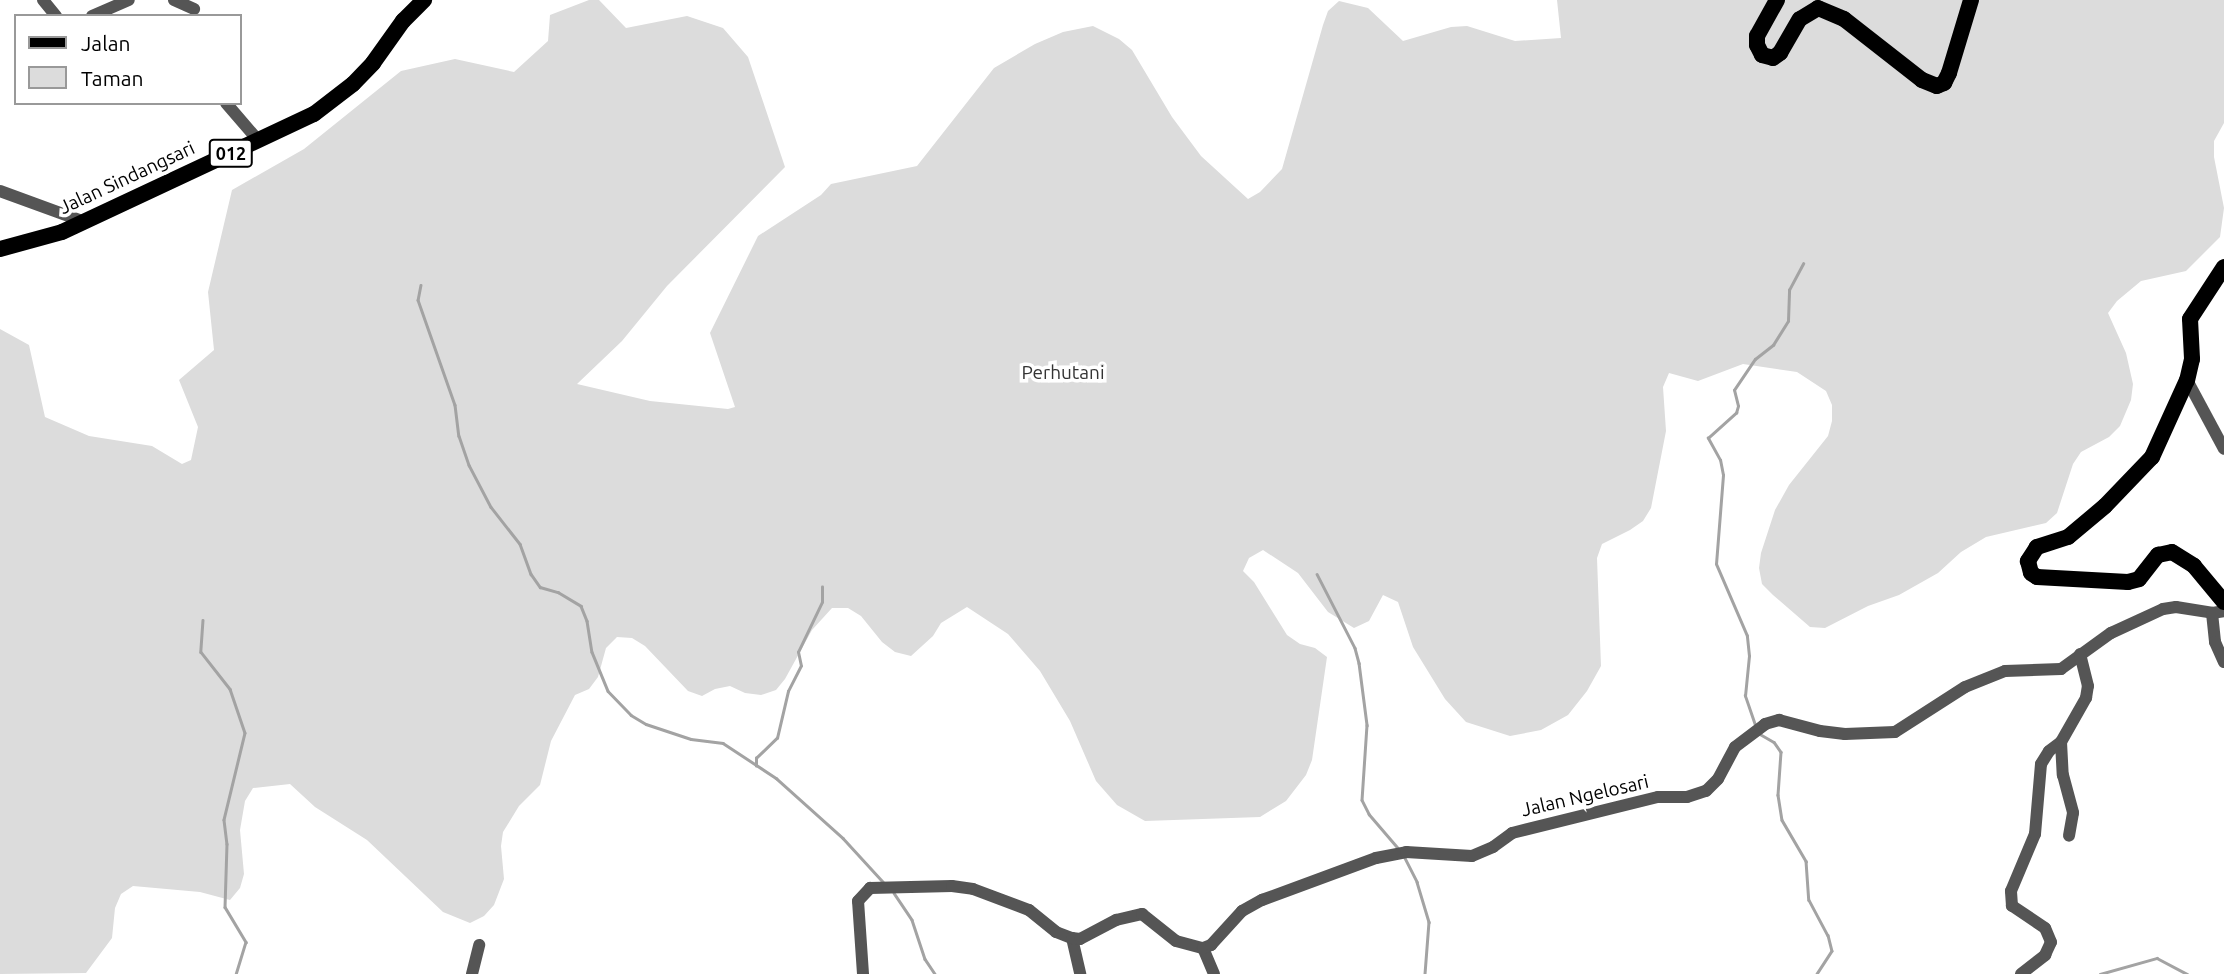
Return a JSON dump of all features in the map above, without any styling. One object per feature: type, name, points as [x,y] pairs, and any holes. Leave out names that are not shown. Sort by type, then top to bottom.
[{"type":"main road","name":"Jalan Sindangsari","points":[[0,249],[62,232],[85,222],[334,102],[373,63],[403,21],[424,0]]},
{"type":"main road","points":[[1777,0],[1757,36],[1757,45],[1762,55],[1776,56],[1800,19],[1818,8],[1844,19],[1922,80],[1937,86],[1944,83],[1949,73],[1971,0]]},
{"type":"main road","points":[[2224,267],[2190,319],[2192,359],[2187,380],[2158,447],[2144,468],[2068,537],[2035,549],[2029,564],[2037,578],[2128,582],[2139,579],[2158,555],[2172,552],[2194,566],[2224,602]]},
{"type":"street","points":[[43,0],[54,14]]},
{"type":"street","points":[[97,14],[129,0]]},
{"type":"street","points":[[174,0],[196,8]]},
{"type":"street","points":[[228,105],[257,139]]},
{"type":"street","points":[[0,191],[85,222]]},
{"type":"street","points":[[2187,380],[2224,449]]},
{"type":"street","name":"Jalan Ngelosari","points":[[1203,948],[1211,945],[1242,911],[1262,900],[1402,852],[1472,856],[1493,847],[1512,833],[1658,797],[1698,794],[1713,786],[1735,747],[1752,731],[1765,724],[1779,720],[1820,731],[1845,734],[1895,732],[1965,687],[2019,669],[2052,671],[2111,633],[2163,609],[2176,607],[2218,612]]},
{"type":"street","points":[[2218,612],[2215,642],[2224,662]]},
{"type":"street","points":[[2021,974],[2045,955],[2051,942],[2045,928],[2017,910],[2010,900],[2013,881],[2035,834],[2041,764],[2049,751],[2061,742],[2087,698],[2088,686],[2080,654]]},
{"type":"street","points":[[2061,742],[2063,775],[2073,813],[2069,836]]},
{"type":"street","points":[[863,974],[858,901],[865,891],[877,887],[952,886],[973,889],[1028,909],[1056,932],[1072,938],[1080,939],[1116,920],[1142,914],[1176,941],[1203,948],[1214,974]]},
{"type":"street","points":[[1072,938],[1080,974]]},
{"type":"street","points":[[472,974],[479,945]]},
{"type":"green space","name":"Perhutani","points":[[589,0],[599,0],[626,28],[687,16],[723,28],[748,57],[785,167],[667,286],[622,341],[577,384],[650,401],[728,409],[735,407],[710,333],[758,236],[821,195],[831,184],[917,166],[994,68],[1035,44],[1063,32],[1093,26],[1119,39],[1132,50],[1172,117],[1201,156],[1248,199],[1260,192],[1282,169],[1323,25],[1328,11],[1339,1],[1368,8],[1403,41],[1451,27],[1467,26],[1515,41],[1561,38],[1557,0],[2224,0],[2224,123],[2214,141],[2214,157],[2224,208],[2220,237],[2186,271],[2141,281],[2117,301],[2108,313],[2126,353],[2133,384],[2131,400],[2120,426],[2109,437],[2081,452],[2073,464],[2057,513],[2046,523],[1986,537],[1961,552],[1938,573],[1899,595],[1868,606],[1825,628],[1810,627],[1773,595],[1762,584],[1759,568],[1775,510],[1789,485],[1828,436],[1832,405],[1826,391],[1797,372],[1743,364],[1698,381],[1669,373],[1663,387],[1666,431],[1651,508],[1643,521],[1602,544],[1597,558],[1601,666],[1587,691],[1568,715],[1541,730],[1510,736],[1466,722],[1445,699],[1413,647],[1398,602],[1383,595],[1369,621],[1354,628],[1328,612],[1298,573],[1263,550],[1249,558],[1243,571],[1254,582],[1287,635],[1300,644],[1315,648],[1327,657],[1312,760],[1306,775],[1286,801],[1260,817],[1145,821],[1117,805],[1096,781],[1070,721],[1040,671],[1008,634],[967,607],[941,623],[933,636],[911,656],[895,652],[882,642],[861,616],[848,608],[832,608],[812,630],[785,679],[776,690],[761,695],[745,693],[730,686],[715,689],[702,696],[688,691],[645,646],[632,638],[617,637],[606,648],[598,677],[589,689],[575,695],[551,741],[540,785],[519,806],[503,832],[501,846],[504,879],[494,905],[484,916],[470,923],[443,912],[367,840],[315,807],[290,784],[253,788],[245,801],[240,830],[244,874],[240,888],[230,900],[200,892],[133,886],[121,894],[115,908],[112,938],[86,973],[0,974],[0,329],[29,345],[45,417],[89,436],[152,446],[182,464],[191,460],[198,427],[179,380],[214,350],[208,292],[232,190],[304,149],[401,71],[455,59],[514,72],[548,41],[550,15]]},
{"type":"waterway","points":[[1755,725],[1745,696],[1749,656],[1747,636],[1716,564],[1723,475],[1720,460],[1708,438],[1736,413],[1738,406],[1734,390],[1755,359],[1773,345],[1788,321],[1789,290],[1803,264]]},
{"type":"waterway","points":[[421,285],[418,300],[455,405],[459,436],[469,465],[491,507],[520,544],[531,574],[540,587],[558,592],[581,606],[587,621],[592,652],[608,691],[631,715],[646,724],[691,739],[723,743],[776,778],[843,838],[885,884]]},
{"type":"waterway","points":[[1317,574],[1355,648],[1359,663],[1367,725],[1362,800],[1369,814],[1398,848]]},
{"type":"waterway","points":[[756,766],[756,758],[777,738],[788,691],[801,666],[798,652],[822,602],[822,587]]},
{"type":"waterway","points":[[203,620],[201,652],[230,689],[245,733],[224,820],[227,844],[225,907],[246,942],[236,974]]},
{"type":"waterway","points":[[1760,734],[1774,742],[1781,752],[1778,795],[1782,820],[1806,861],[1809,900],[1828,935],[1832,951],[1817,974]]},
{"type":"waterway","points":[[1404,856],[1417,882],[1429,922],[1425,974]]},
{"type":"waterway","points":[[894,893],[912,920],[925,959],[935,974]]},
{"type":"waterway","points":[[2100,974],[2157,958],[2187,974]]}]
